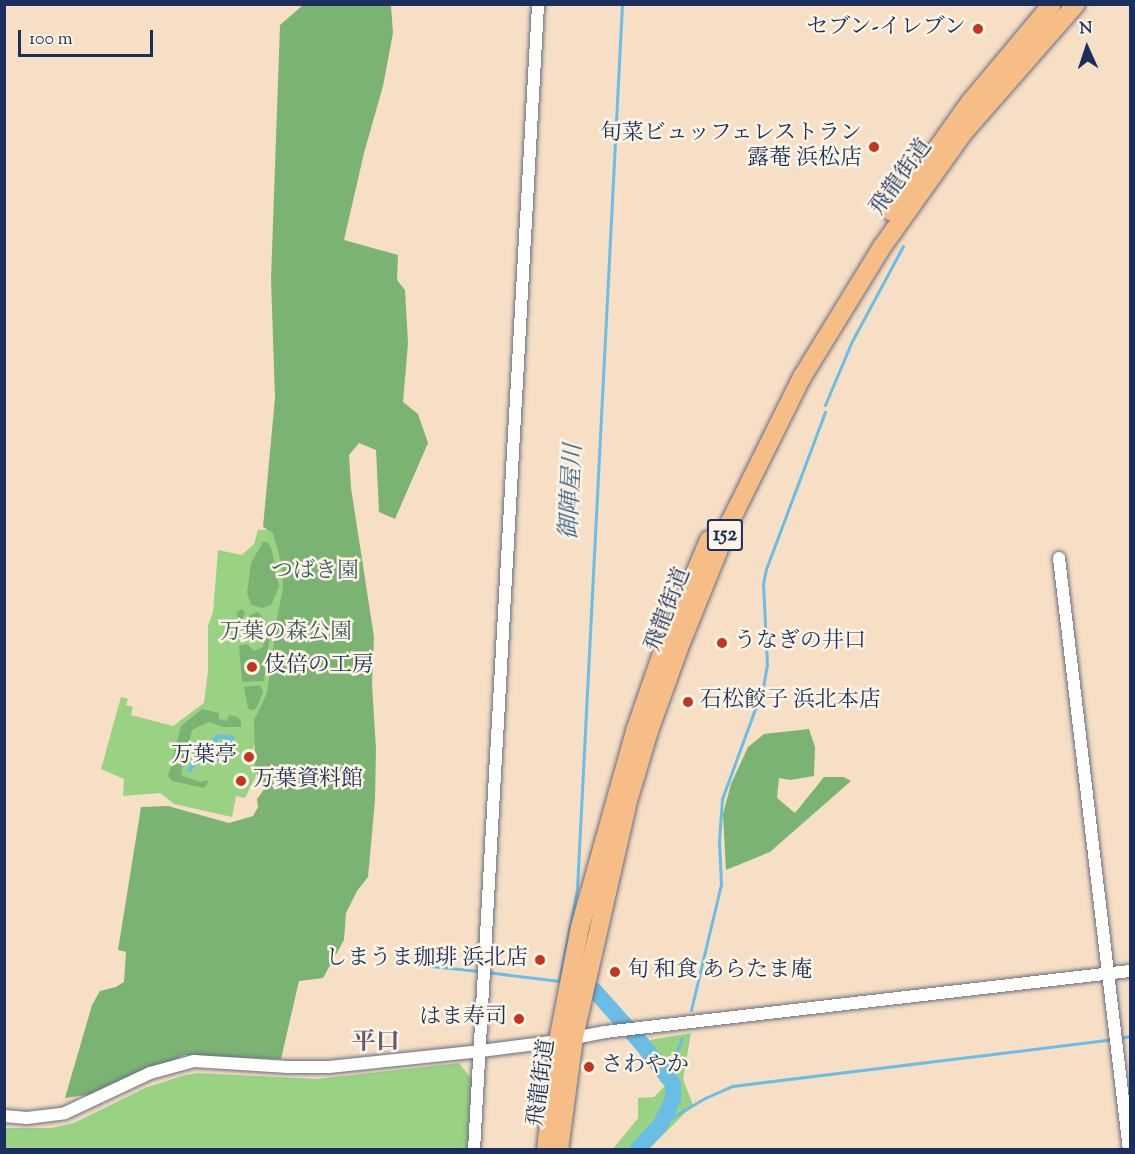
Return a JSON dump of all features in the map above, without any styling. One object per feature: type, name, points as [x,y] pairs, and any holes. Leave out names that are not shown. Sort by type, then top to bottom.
[{"type":"highway","name":"飛龍街道","points":[[546,1149],[566,1039],[580,927],[634,730],[693,574],[735,484],[797,362],[880,229],[971,101],[1052,4]]},
{"type":"highway","name":"飛龍街道","points":[[559,1149],[566,1039],[628,801],[649,730],[703,585],[730,522],[802,377],[882,247],[964,132],[1076,4]]},
{"type":"street","points":[[474,1149],[538,4]]},
{"type":"street","points":[[1059,558],[1130,1149]]},
{"type":"street","points":[[4,1116],[35,1118],[65,1113],[150,1073],[194,1061],[329,1067],[481,1051],[622,1030],[1131,970]]},
{"type":"green space","name":"つばき園","points":[[303,5],[391,5],[393,33],[383,86],[364,153],[344,240],[398,255],[397,280],[405,290],[408,343],[403,402],[418,414],[428,443],[395,519],[379,512],[376,450],[359,443],[349,455],[351,488],[374,637],[372,684],[376,749],[375,800],[368,877],[357,891],[346,913],[344,940],[323,978],[299,981],[281,1059],[184,1055],[101,1093],[65,1098],[92,1005],[100,991],[116,987],[124,982],[126,952],[118,950],[141,807],[168,806],[229,823],[253,816],[258,807],[257,799],[263,791],[263,783],[255,771],[254,720],[267,693],[274,644],[272,627],[277,618],[283,588],[282,566],[273,533],[263,527],[275,398],[271,279],[280,25]]},
{"type":"green space","name":"万葉の森公園","points":[[340,527],[253,748],[256,776],[245,798],[236,796],[232,817],[174,804],[160,793],[123,796],[124,779],[101,769],[121,697],[128,699],[126,705],[133,707],[131,715],[173,726],[204,703],[208,671],[208,626],[213,612],[218,550],[242,555],[254,544],[258,530]]},
{"type":"green space","points":[[263,542],[268,542],[272,551],[279,587],[271,605],[262,608],[251,605],[247,593],[251,563]]},
{"type":"green space","points":[[242,609],[245,613],[235,637],[237,612]]},
{"type":"green space","points":[[258,612],[265,620],[270,636],[264,681],[242,682],[239,646],[247,644],[254,651],[263,647],[264,631],[259,628],[248,630],[244,626],[250,615]]},
{"type":"green space","points":[[260,685],[263,692],[257,707],[253,710],[248,709],[244,687]]},
{"type":"green space","points":[[202,709],[219,713],[219,719],[227,721],[229,715],[238,717],[241,721],[241,727],[223,727],[209,722],[192,730],[181,775],[200,782],[207,780],[208,783],[204,788],[172,781],[168,776],[181,726]]},
{"type":"green space","points":[[809,729],[815,747],[814,776],[790,780],[779,778],[777,798],[795,813],[824,777],[844,777],[851,781],[770,852],[726,870],[723,814],[731,784],[748,747],[764,734]]},
{"type":"green space","points":[[691,1033],[683,1079],[693,1105],[649,1149],[613,1149],[638,1118],[638,1098],[654,1097],[667,1084],[650,1040]]},
{"type":"green space","points":[[459,1063],[473,1081],[468,1149],[5,1150],[4,1128],[51,1128],[74,1123],[145,1088],[185,1075],[199,1073],[316,1079]]},
{"type":"water","points":[[216,734],[235,736],[232,743],[224,738],[217,740],[225,753],[217,762],[208,764],[200,760],[191,772],[187,772],[193,757],[204,754],[211,756],[216,753],[212,741]]},
{"type":"waterway","name":"御陣屋川","points":[[486,972],[559,981],[577,889],[622,4]]},
{"type":"waterway","points":[[825,405],[851,343],[903,246]]},
{"type":"waterway","points":[[691,1010],[721,884],[719,841],[722,799],[763,687],[767,665],[763,584],[766,569],[825,412]]},
{"type":"waterway","points":[[431,966],[479,971]]},
{"type":"waterway","name":"御陣屋川","points":[[594,990],[642,1044],[673,1084],[673,1099],[661,1124],[637,1150]]},
{"type":"waterway","points":[[1120,1038],[1130,1036]]},
{"type":"waterway","points":[[667,1075],[682,1038]]},
{"type":"waterway","points":[[661,1124],[705,1098],[732,1086],[1114,1039]]},
{"type":"place","name":"セブン-イレブン","points":[[978,29]]},
{"type":"place","name":"旬菜ビュッフェレストラン 露菴 浜松店","points":[[874,147]]},
{"type":"place","name":"うなぎの井口","points":[[722,643]]},
{"type":"place","name":"伎倍の工房","points":[[252,667]]},
{"type":"place","name":"石松餃子 浜北本店","points":[[688,702]]},
{"type":"place","name":"万葉亭","points":[[249,757]]},
{"type":"place","name":"万葉資料館","points":[[241,781]]},
{"type":"place","name":"しまうま珈琲 浜北店","points":[[540,960]]},
{"type":"place","name":"旬 和食 あらたま庵","points":[[615,972]]},
{"type":"place","name":"はま寿司","points":[[519,1019]]},
{"type":"place","name":"さわやか","points":[[589,1067]]},
{"type":"district","name":"平口","points":[[376,1044]]}]
